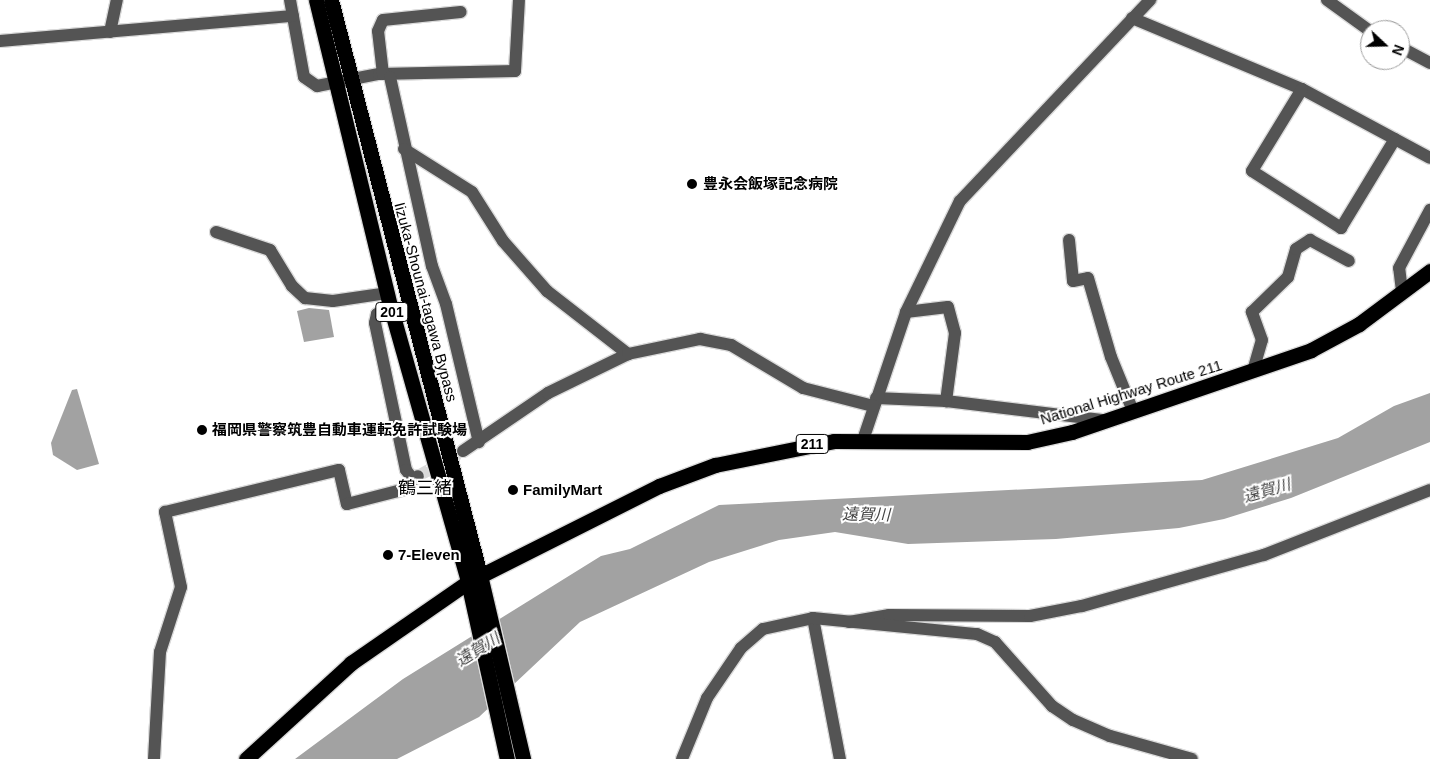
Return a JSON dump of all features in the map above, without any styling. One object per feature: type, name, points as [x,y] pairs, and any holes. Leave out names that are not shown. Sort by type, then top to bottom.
[{"type":"highway","name":"Iizuka-Shounai-tagawa Bypass","points":[[316,0],[342,81],[474,579],[507,757]]},
{"type":"highway","name":"Iizuka-Shounai-tagawa Bypass","points":[[331,0],[342,81],[391,309],[474,579]]},
{"type":"highway","name":"National Highway Route 211","points":[[246,759],[351,663],[474,579],[574,526],[716,465],[796,446],[863,440],[1027,442],[1108,421],[1253,372],[1335,338],[1430,271]]},
{"type":"highway","name":"Iizuka-Shounai-tagawa Bypass","points":[[482,619],[522,755]]},
{"type":"street","points":[[110,32],[117,0]]},
{"type":"street","points":[[290,0],[304,77],[317,86],[387,75],[515,70],[519,0]]},
{"type":"street","points":[[863,440],[906,312],[960,201],[1150,0]]},
{"type":"street","points":[[1327,0],[1360,24]]},
{"type":"street","points":[[461,12],[383,20],[378,32],[404,149],[479,442]]},
{"type":"street","points":[[0,41],[293,16]]},
{"type":"street","points":[[1132,18],[1302,89],[1430,158]]},
{"type":"street","points":[[1410,52],[1430,63]]},
{"type":"street","points":[[1302,89],[1252,171],[1340,228],[1395,139]]},
{"type":"street","points":[[404,149],[472,192],[503,241],[547,291],[628,354]]},
{"type":"street","points":[[1402,291],[1399,268],[1430,210]]},
{"type":"street","points":[[216,232],[270,250],[292,286],[306,298],[333,301],[388,293]]},
{"type":"street","points":[[1069,240],[1073,280],[1088,278],[1111,357],[1133,411]]},
{"type":"street","points":[[1253,372],[1262,340],[1252,312],[1288,277],[1296,249],[1310,240],[1349,261]]},
{"type":"street","points":[[906,312],[948,307],[955,334],[946,401]]},
{"type":"street","points":[[154,759],[160,652],[181,587],[165,512],[339,470],[347,504],[402,490],[415,477],[406,470],[375,323],[377,314],[391,309]]},
{"type":"street","points":[[463,451],[479,442],[548,393],[628,354],[666,344],[716,341],[778,370],[803,388],[875,402],[946,401],[1108,421]]},
{"type":"street","points":[[848,623],[889,615],[1030,616],[1082,606],[1264,555],[1430,490]]},
{"type":"street","points":[[813,618],[840,759]]},
{"type":"street","points":[[682,759],[707,698],[741,648],[763,629],[813,618],[848,623],[977,634],[995,642],[1052,706],[1072,720],[1110,736],[1192,759]]},
{"type":"water","points":[[309,308],[329,310],[334,337],[304,342],[297,311]]},
{"type":"water","points":[[77,389],[99,464],[77,470],[53,455],[51,443],[72,390]]},
{"type":"water","name":"遠賀川","points":[[1430,393],[1430,442],[1291,498],[1224,519],[1179,528],[1056,539],[908,544],[835,532],[779,540],[709,562],[580,622],[479,717],[397,759],[295,759],[403,679],[601,556],[630,549],[719,505],[1202,480],[1338,438],[1394,406]]},
{"type":"tunnel","points":[[418,476],[458,454]]},
{"type":"place","name":"豊永会飯塚記念病院","points":[[692,184]]},
{"type":"place","name":"福岡県警察筑豊自動車運転免許試験場","points":[[202,430]]},
{"type":"place","name":"FamilyMart","points":[[513,490]]},
{"type":"place","name":"7-Eleven","points":[[388,555]]},
{"type":"district","name":"鶴三緒","points":[[425,488]]}]
